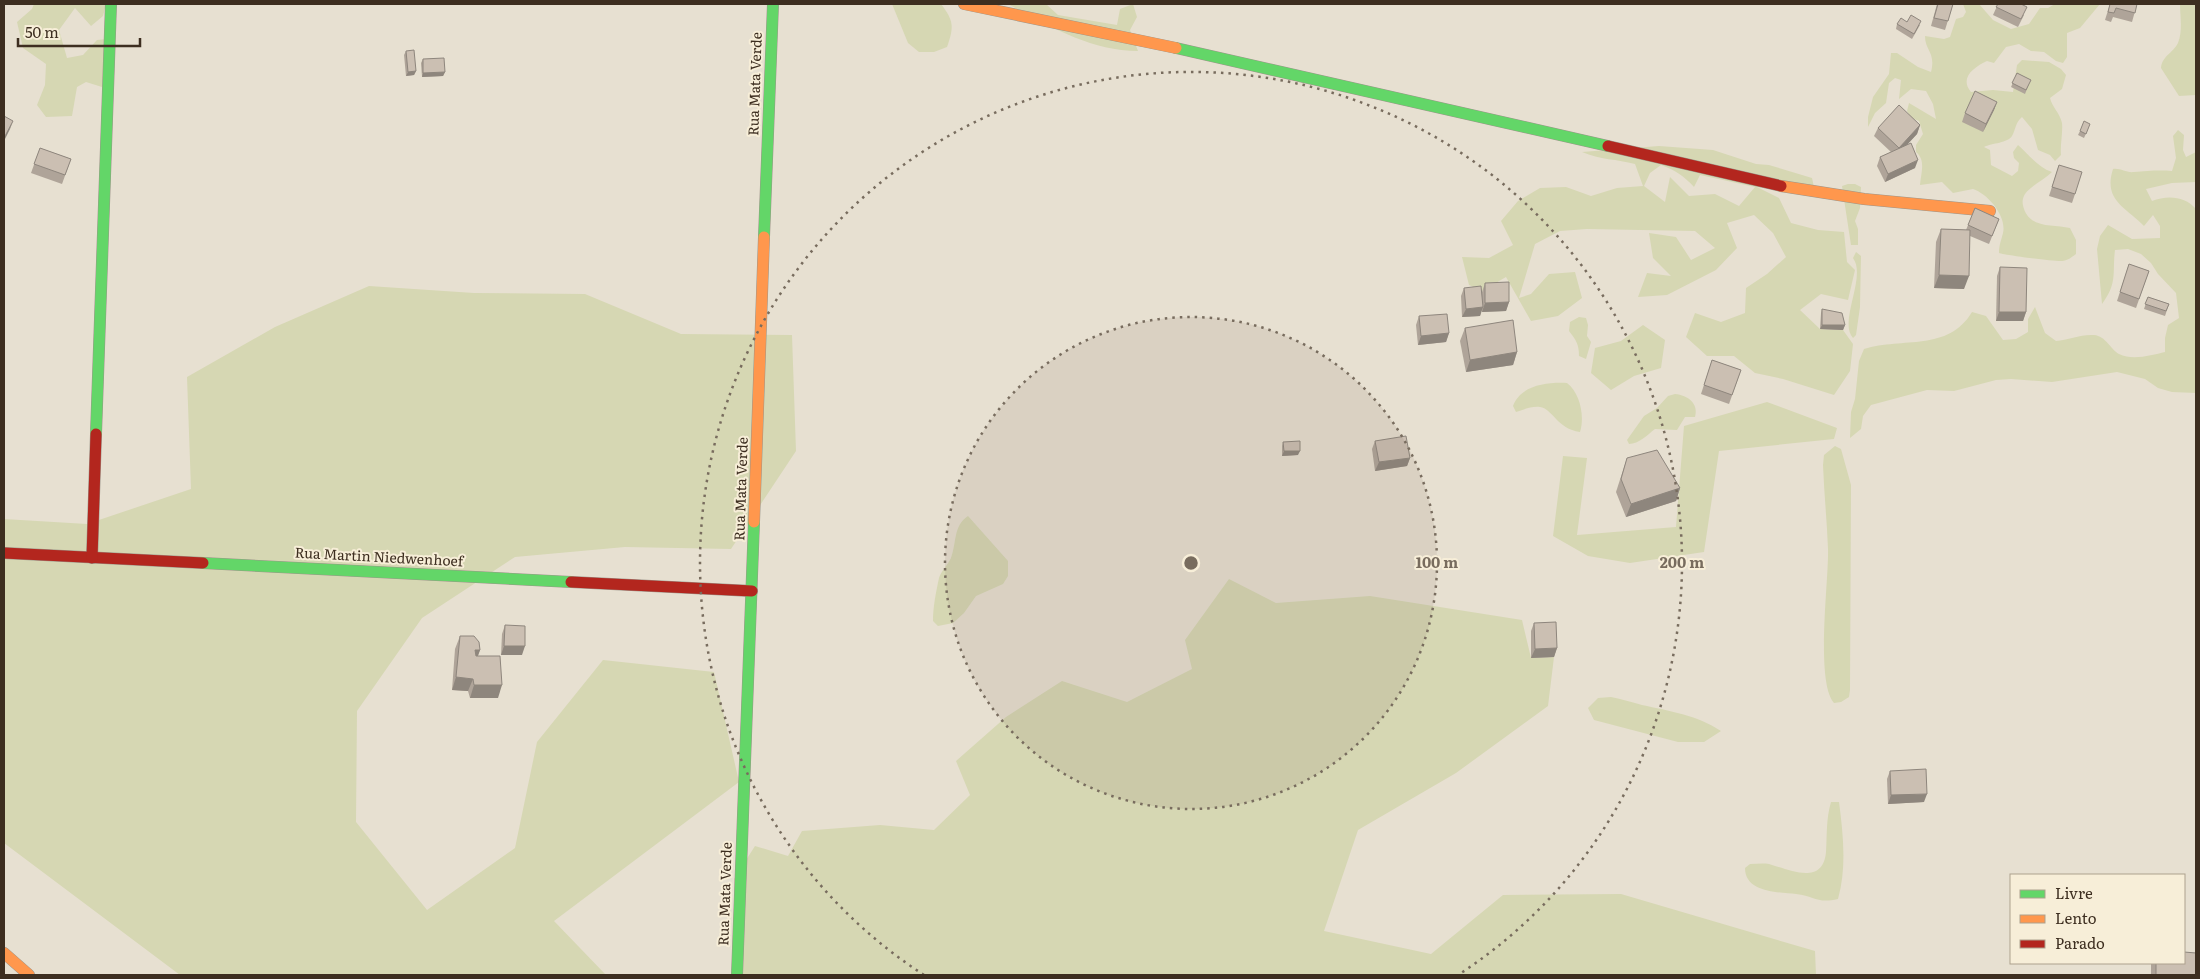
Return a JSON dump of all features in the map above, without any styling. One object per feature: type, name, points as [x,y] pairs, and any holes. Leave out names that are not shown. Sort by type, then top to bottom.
[{"type":"main road","points":[[92,558],[111,4]]},
{"type":"main road","name":"Rua Mata Verde","points":[[737,975],[773,4]]},
{"type":"main road","points":[[964,4],[1174,47],[1792,188],[1883,201],[1990,211]]},
{"type":"main road","name":"Rua Martin Niedwenhoef","points":[[4,554],[752,591]]},
{"type":"main road","points":[[4,953],[29,975]]},
{"type":"green space","points":[[34,4],[106,4],[103,16],[91,26],[75,8],[59,30],[67,58],[83,55],[97,40],[107,39],[102,87],[86,82],[77,87],[72,116],[46,117],[37,105],[45,85],[46,64],[23,48],[17,22],[32,9]]},
{"type":"green space","points":[[892,4],[941,4],[952,24],[947,47],[934,52],[919,52],[908,43]]},
{"type":"green space","points":[[1008,4],[1046,4],[1058,15],[1117,25],[1120,9],[1133,4],[1137,17],[1130,30],[1138,51],[1103,47],[1087,42],[1055,29]]},
{"type":"green space","points":[[1963,4],[1979,4],[1993,20],[2011,29],[2029,24],[2040,8],[2048,8],[2055,4],[2100,4],[2080,28],[2067,33],[2067,57],[2063,63],[2056,61],[2044,52],[2031,51],[2019,44],[2006,47],[1994,63],[1987,61],[1977,66],[1967,78],[1968,87],[1971,92],[1993,90],[2013,92],[2017,65],[2022,60],[2049,62],[2061,69],[2066,75],[2062,89],[2050,98],[2062,123],[2061,155],[2055,161],[2050,155],[2038,150],[2032,129],[2022,117],[2010,138],[1984,147],[1990,150],[1991,165],[2012,176],[2018,171],[2019,163],[2014,158],[2013,152],[2018,145],[2038,164],[2052,172],[2025,194],[2023,205],[2027,215],[2037,223],[2070,228],[2076,240],[2076,254],[2069,259],[2058,261],[1999,253],[2003,233],[2002,220],[1995,207],[1985,196],[1973,189],[1953,193],[1942,182],[1920,185],[1922,163],[1916,152],[1916,145],[1923,134],[1919,121],[1911,118],[1907,111],[1909,103],[1936,119],[1933,104],[1926,91],[1911,89],[1899,99],[1901,80],[1895,78],[1889,83],[1886,103],[1875,113],[1868,127],[1868,117],[1873,97],[1889,74],[1891,53],[1897,53],[1918,67],[1931,72],[1932,60],[1925,36],[1944,39],[1950,37],[1956,19],[1963,17],[1966,12]]},
{"type":"green space","points":[[2180,4],[2196,4],[2196,95],[2179,96],[2161,68],[2163,60],[2176,46],[2180,38]]},
{"type":"green space","points":[[2178,130],[2184,135],[2183,150],[2186,157],[2196,152],[2196,182],[2172,183],[2146,189],[2152,201],[2170,197],[2176,198],[2187,201],[2196,209],[2196,393],[2172,392],[2158,388],[2145,379],[2117,372],[2052,382],[2011,379],[1996,380],[1954,391],[1927,390],[1871,405],[1863,416],[1861,429],[1850,438],[1851,412],[1855,399],[1859,361],[1864,349],[1938,338],[1962,325],[1972,312],[1986,316],[2003,340],[2016,339],[2028,332],[2028,319],[2035,307],[2045,333],[2056,341],[2084,335],[2094,335],[2105,340],[2116,352],[2124,356],[2142,357],[2165,352],[2165,338],[2168,325],[2179,318],[2176,293],[2141,254],[2128,249],[2115,250],[2112,284],[2102,304],[2097,249],[2100,236],[2108,225],[2132,239],[2160,238],[2160,226],[2153,215],[2144,226],[2123,208],[2113,196],[2111,180],[2113,169],[2131,172],[2172,171],[2176,158],[2173,136]]},
{"type":"green space","points":[[1659,146],[1713,150],[1756,164],[1769,165],[1812,178],[1816,196],[1757,187],[1779,198],[1791,223],[1818,230],[1844,232],[1847,262],[1855,270],[1848,300],[1821,294],[1800,310],[1820,329],[1843,330],[1853,344],[1850,371],[1834,395],[1783,379],[1755,373],[1734,356],[1707,356],[1686,337],[1695,313],[1721,322],[1745,313],[1746,288],[1767,274],[1786,257],[1773,233],[1754,215],[1727,223],[1737,248],[1716,270],[1667,295],[1638,297],[1647,273],[1671,276],[1653,258],[1649,233],[1676,237],[1691,260],[1715,248],[1695,231],[1587,229],[1560,231],[1535,244],[1519,298],[1531,294],[1549,274],[1575,272],[1582,298],[1558,316],[1531,321],[1506,277],[1482,291],[1469,285],[1462,257],[1489,258],[1513,245],[1501,221],[1518,201],[1540,188],[1566,187],[1591,196],[1617,188],[1643,186],[1635,164],[1595,157],[1582,152]],"holes":[[[1661,165],[1679,174],[1694,187],[1700,175],[1755,187],[1739,206],[1715,194],[1689,196],[1670,177],[1665,202],[1644,186],[1650,173]]]},
{"type":"green space","points":[[1855,184],[1861,187],[1860,208],[1855,221],[1858,229],[1858,245],[1851,245],[1842,186]]},
{"type":"green space","points":[[1856,252],[1861,256],[1860,307],[1856,335],[1853,338],[1849,331],[1849,321],[1857,276],[1853,258]]},
{"type":"green space","points":[[369,286],[474,293],[585,294],[681,334],[792,335],[796,451],[731,549],[625,547],[515,557],[422,618],[357,711],[356,822],[427,910],[515,848],[537,742],[603,660],[714,672],[739,782],[554,921],[606,975],[180,975],[4,843],[4,519],[87,524],[191,489],[187,377],[275,327]]},
{"type":"green space","points":[[1579,317],[1586,318],[1588,325],[1587,336],[1591,342],[1586,359],[1579,356],[1577,342],[1569,331],[1570,322]]},
{"type":"green space","points":[[1643,325],[1665,340],[1661,368],[1634,376],[1611,390],[1591,373],[1595,348],[1621,341]]},
{"type":"green space","points":[[1567,383],[1575,393],[1582,412],[1580,432],[1560,423],[1544,408],[1533,407],[1516,412],[1513,406],[1522,393],[1535,386]]},
{"type":"green space","points":[[1675,394],[1688,398],[1694,404],[1695,417],[1685,417],[1677,430],[1655,429],[1640,441],[1629,444],[1627,440],[1644,416],[1657,408],[1668,396]]},
{"type":"green space","points":[[1767,402],[1837,428],[1834,439],[1719,451],[1704,552],[1630,563],[1588,556],[1553,536],[1563,456],[1587,458],[1577,535],[1676,527],[1684,426]]},
{"type":"green space","points":[[1835,446],[1841,449],[1851,485],[1850,690],[1849,697],[1841,702],[1834,703],[1828,691],[1824,653],[1828,549],[1823,465],[1824,455]]},
{"type":"green space","points":[[968,516],[1008,561],[1008,576],[1003,584],[976,596],[964,613],[953,623],[938,626],[933,621],[939,578],[951,558],[958,529],[963,520]]},
{"type":"green space","points":[[1229,579],[1276,603],[1370,596],[1522,620],[1531,658],[1554,657],[1548,706],[1456,773],[1358,830],[1324,931],[1431,954],[1503,895],[1621,894],[1815,951],[1816,975],[739,975],[734,879],[755,846],[788,856],[802,831],[880,825],[934,830],[970,795],[956,761],[1006,717],[1062,681],[1127,702],[1192,669],[1185,640]]},
{"type":"green space","points":[[1611,697],[1693,717],[1721,731],[1704,742],[1678,742],[1594,720],[1588,708],[1598,698]]},
{"type":"green space","points":[[1831,802],[1839,802],[1843,838],[1843,875],[1838,899],[1825,901],[1802,895],[1764,890],[1751,882],[1746,876],[1745,868],[1750,864],[1769,864],[1804,873],[1819,869],[1824,863],[1826,852],[1827,821]]},
{"type":"building","points":[[1938,4],[1953,4],[1948,21],[1934,18]]},
{"type":"building","points":[[1998,4],[2021,4],[2027,7],[2021,19],[1996,7]]},
{"type":"building","points":[[2110,4],[2137,4],[2135,13],[2116,8],[2114,13],[2108,12]]},
{"type":"building","points":[[1911,15],[1921,21],[1914,34],[1897,24],[1901,18],[1907,22]]},
{"type":"building","points":[[414,50],[416,71],[408,72],[406,51]]},
{"type":"building","points":[[444,58],[445,72],[423,73],[423,59]]},
{"type":"building","points":[[2017,73],[2031,80],[2026,90],[2012,83]]},
{"type":"building","points":[[1975,91],[1997,102],[1986,124],[1965,113]]},
{"type":"building","points":[[1899,105],[1920,125],[1899,148],[1878,128]]},
{"type":"building","points":[[4,116],[13,121],[4,138]]},
{"type":"building","points":[[2084,121],[2090,124],[2086,134],[2080,131]]},
{"type":"building","points":[[1911,143],[1918,160],[1888,174],[1880,157]]},
{"type":"building","points":[[40,148],[71,159],[65,175],[34,164]]},
{"type":"building","points":[[2059,165],[2082,172],[2075,194],[2052,187]]},
{"type":"building","points":[[1975,208],[1999,219],[1992,236],[1968,225]]},
{"type":"building","points":[[1941,229],[1970,230],[1969,276],[1939,275]]},
{"type":"building","points":[[2129,264],[2149,271],[2139,299],[2120,292]]},
{"type":"building","points":[[2000,267],[2027,268],[2026,312],[1999,312]]},
{"type":"building","points":[[1509,282],[1509,302],[1485,303],[1485,283]]},
{"type":"building","points":[[1481,286],[1483,307],[1466,309],[1464,288]]},
{"type":"building","points":[[2148,297],[2169,304],[2166,311],[2145,304]]},
{"type":"building","points":[[1822,309],[1842,313],[1845,325],[1822,325]]},
{"type":"building","points":[[1447,314],[1449,333],[1421,336],[1419,316]]},
{"type":"building","points":[[1513,320],[1517,352],[1470,360],[1465,328]]},
{"type":"building","points":[[1712,360],[1741,370],[1732,395],[1704,385]]},
{"type":"building","points":[[1406,436],[1410,458],[1379,462],[1375,441]]},
{"type":"building","points":[[1300,441],[1300,451],[1284,451],[1283,442]]},
{"type":"building","points":[[1657,450],[1680,488],[1631,504],[1621,479],[1627,458]]},
{"type":"building","points":[[1556,622],[1557,648],[1535,649],[1534,623]]},
{"type":"building","points":[[505,625],[525,626],[525,646],[504,646]]},
{"type":"building","points":[[460,636],[474,636],[479,642],[480,650],[475,650],[476,656],[500,656],[502,685],[474,685],[473,679],[456,677]]},
{"type":"building","points":[[1926,769],[1927,794],[1891,795],[1890,771]]},
{"type":"building","points":[[2185,952],[2196,953],[2196,975],[2156,975],[2156,964],[2185,964]]},
{"type":"traffic: fast","points":[[96,434],[111,4]]},
{"type":"traffic: fast","points":[[764,237],[773,4]]},
{"type":"traffic: fast","points":[[1176,48],[1608,146]]},
{"type":"traffic: fast","points":[[737,975],[754,522]]},
{"type":"traffic: fast","points":[[203,563],[571,582]]},
{"type":"traffic: slow","points":[[964,4],[1176,48]]},
{"type":"traffic: slow","points":[[1781,186],[1864,199],[1990,211]]},
{"type":"traffic: slow","points":[[754,522],[764,237]]},
{"type":"traffic: slow","points":[[4,953],[29,975]]},
{"type":"traffic: jam","points":[[1608,146],[1781,186]]},
{"type":"traffic: jam","points":[[92,558],[96,434]]},
{"type":"traffic: jam","points":[[4,553],[203,563]]},
{"type":"traffic: jam","points":[[571,582],[752,591]]}]
